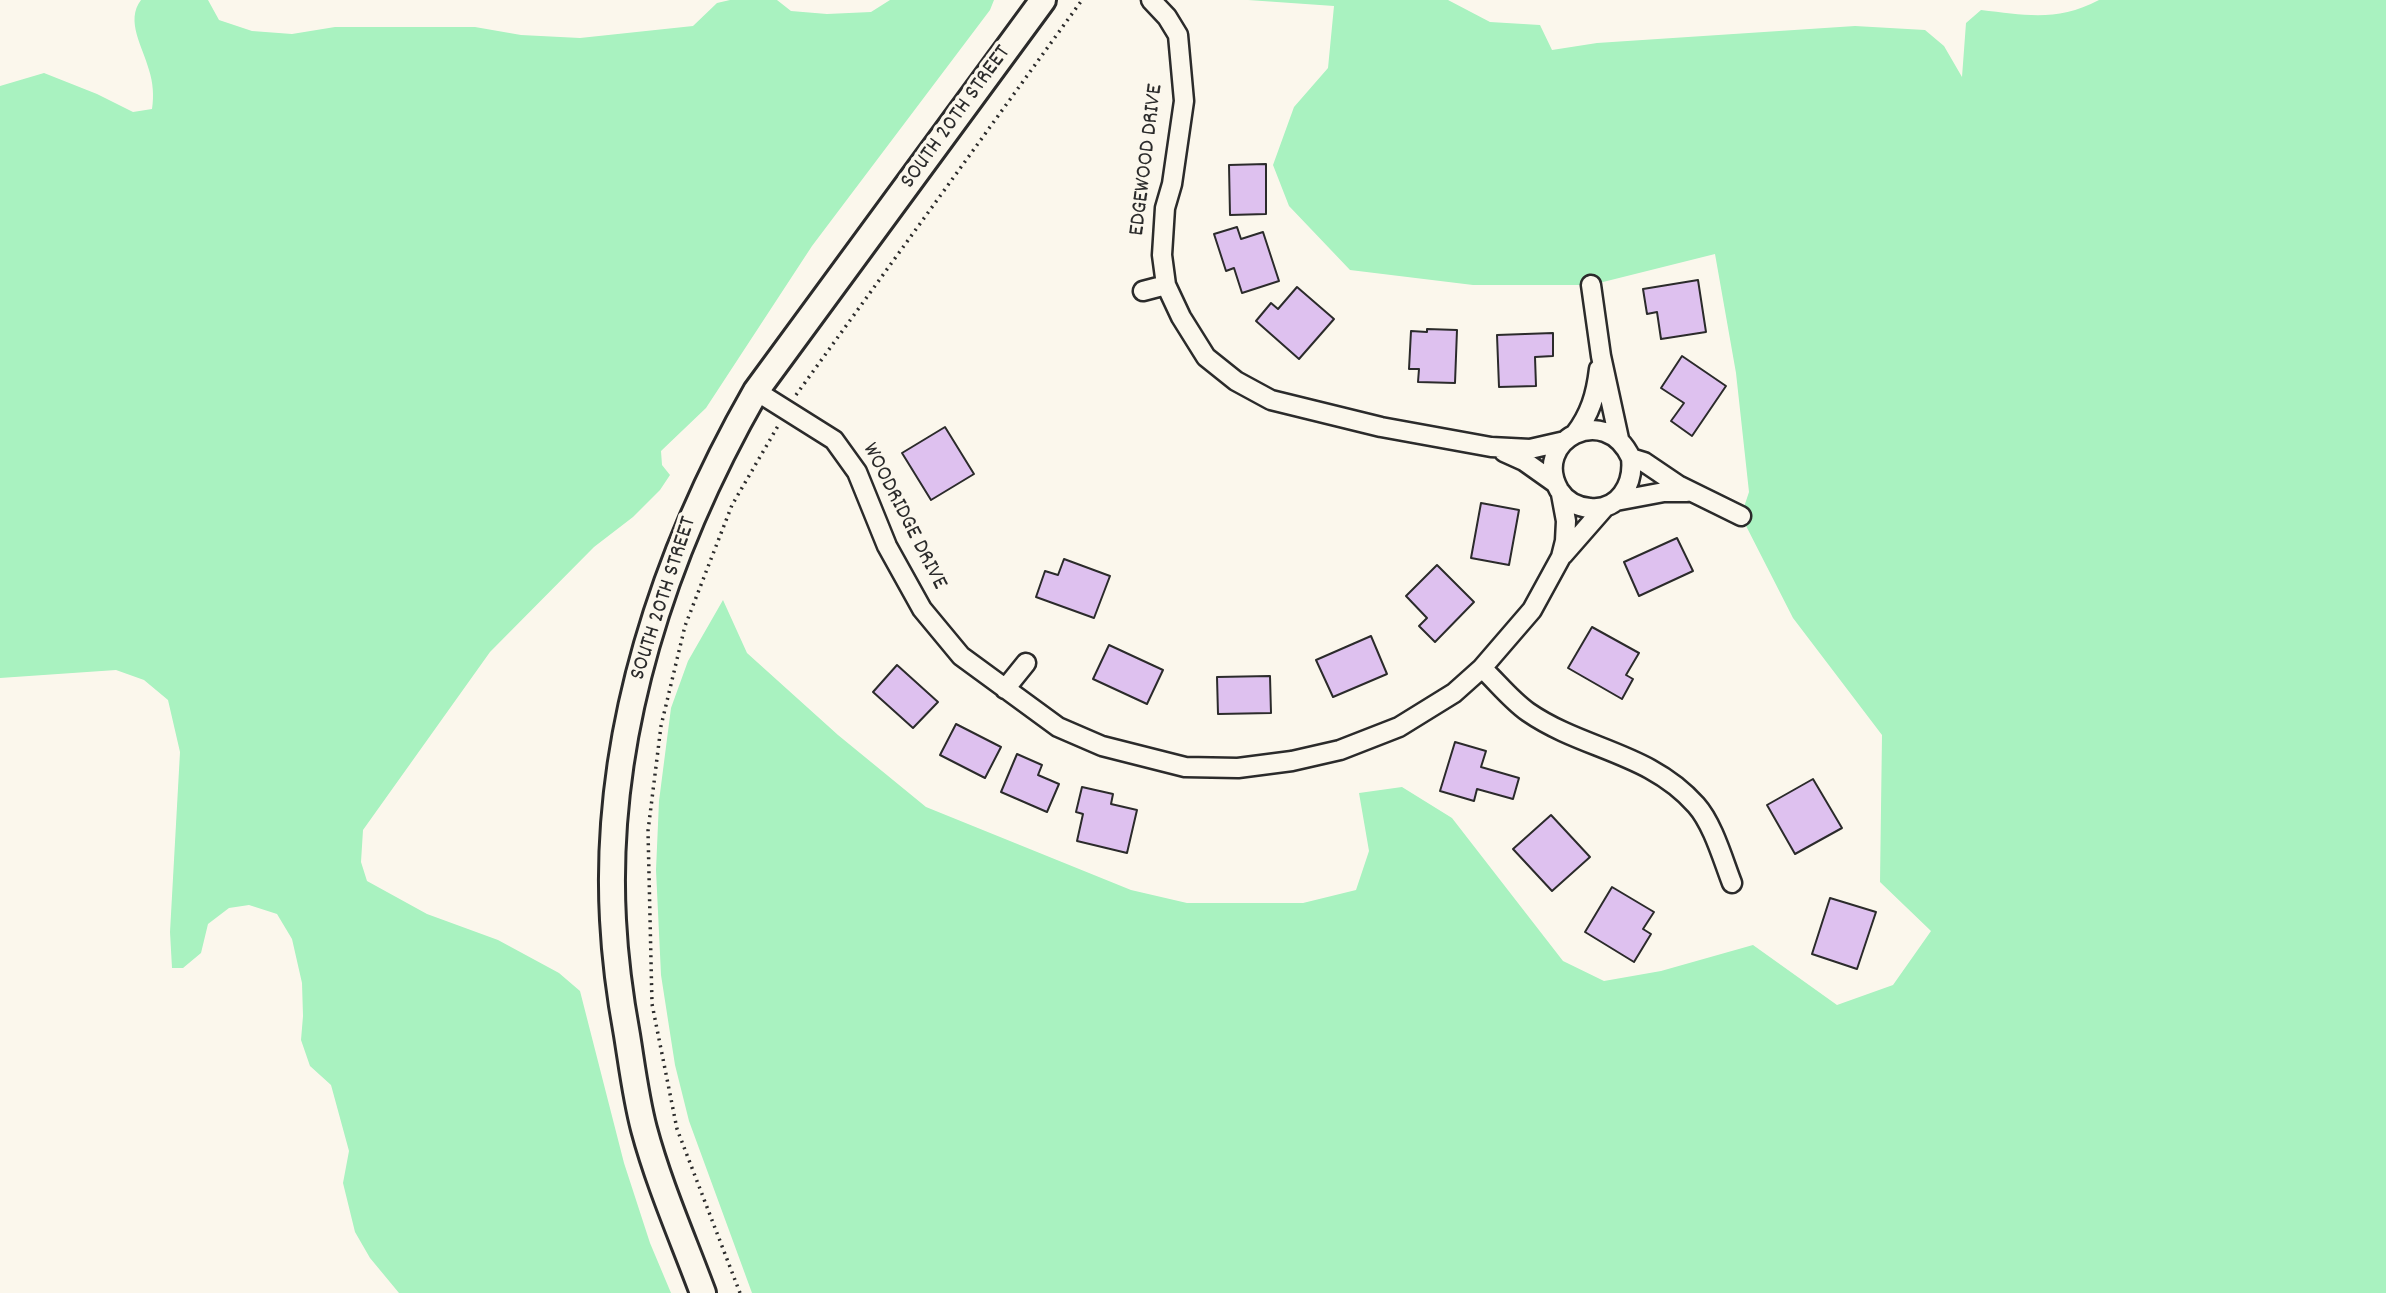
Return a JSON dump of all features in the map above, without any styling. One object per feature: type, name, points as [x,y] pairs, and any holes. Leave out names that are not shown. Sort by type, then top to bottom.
[{"type":"main road","name":"SOUTH 20TH STREET","points":[[703,1293],[644,1128],[620,992],[613,918],[614,843],[620,766],[644,651],[696,506],[724,448],[757,391],[1044,0]]},
{"type":"street","name":"EDGEWOOD DRIVE","points":[[1151,0],[1167,17],[1178,35],[1184,101],[1172,184],[1165,208],[1162,255],[1167,285],[1181,317],[1206,358],[1236,381],[1271,400],[1381,427],[1491,447]]},
{"type":"street","points":[[1143,291],[1167,285]]},
{"type":"street","points":[[1591,285],[1601,356],[1619,439],[1631,458],[1630,482],[1624,493],[1610,504]]},
{"type":"street","points":[[1558,488],[1553,460],[1587,418],[1596,393],[1601,356]]},
{"type":"street","name":"WOODRIDGE DRIVE","points":[[757,391],[834,440],[857,472],[887,546],[922,609],[961,656],[1058,727],[1102,746],[1185,767],[1238,768],[1292,761],[1340,750],[1399,727],[1454,693],[1482,667],[1532,610],[1560,557],[1565,541],[1566,521],[1558,488]]},
{"type":"street","points":[[1491,447],[1530,449],[1586,430],[1609,433],[1619,439]]},
{"type":"street","points":[[1491,447],[1524,461],[1558,488],[1570,502],[1581,507],[1593,509],[1664,492],[1694,492]]},
{"type":"street","points":[[1631,458],[1644,462],[1741,516]]},
{"type":"street","name":"WOODRIDGE DRIVE","points":[[1560,557],[1610,504]]},
{"type":"street","points":[[1005,689],[1026,663]]},
{"type":"street","points":[[1482,667],[1528,712],[1574,737],[1625,756],[1660,773],[1698,806],[1732,883]]},
{"type":"path","points":[[740,1293],[677,1129],[652,1004],[648,831],[661,726],[685,626],[732,505],[793,399],[1082,0]]},
{"type":"green space","points":[[141,0],[208,0],[219,20],[252,31],[292,34],[335,27],[475,27],[521,35],[580,38],[693,26],[717,3],[730,0],[777,0],[791,11],[827,14],[871,12],[890,0],[994,0],[990,10],[812,246],[706,408],[661,451],[662,465],[670,475],[660,490],[633,517],[594,547],[490,652],[363,830],[361,862],[367,881],[427,914],[498,940],[559,973],[580,991],[624,1163],[650,1243],[671,1293],[399,1293],[370,1258],[355,1232],[343,1183],[349,1151],[331,1085],[310,1066],[301,1040],[302,983],[292,939],[277,914],[249,905],[229,908],[208,924],[201,953],[183,968],[172,968],[170,932],[180,752],[168,700],[144,680],[116,670],[0,678],[0,86],[44,73],[133,112],[152,109],[151,80],[135,25]]},
{"type":"green space","points":[[1248,0],[1448,0],[1490,22],[1540,25],[1552,50],[1597,43],[1855,26],[1925,30],[1944,46],[1962,77],[1966,23],[1981,10],[2027,15],[2055,14],[2069,12],[2099,0],[2386,0],[2386,1293],[752,1293],[689,1121],[675,1065],[661,975],[656,870],[659,801],[671,708],[688,661],[723,600],[747,653],[838,735],[926,807],[1131,890],[1187,903],[1303,903],[1356,890],[1369,851],[1359,793],[1402,787],[1452,818],[1563,961],[1604,981],[1661,971],[1753,945],[1837,1005],[1893,985],[1931,931],[1880,882],[1882,735],[1793,618],[1741,516],[1749,492],[1736,373],[1715,254],[1591,285],[1473,285],[1350,270],[1289,206],[1273,165],[1294,107],[1328,68],[1334,6]]},
{"type":"building","points":[[1266,164],[1266,214],[1230,215],[1229,165]]},
{"type":"building","points":[[1237,227],[1241,239],[1263,232],[1279,281],[1242,293],[1234,268],[1226,271],[1214,234]]},
{"type":"building","points":[[1698,280],[1706,332],[1661,339],[1657,312],[1647,314],[1643,289]]},
{"type":"building","points":[[1297,287],[1334,319],[1299,359],[1256,321],[1271,303],[1278,309]]},
{"type":"building","points":[[1427,329],[1457,330],[1455,383],[1418,382],[1419,369],[1409,369],[1411,331],[1427,332]]},
{"type":"building","points":[[1553,333],[1553,356],[1535,357],[1536,386],[1499,387],[1497,335]]},
{"type":"building","points":[[1682,356],[1726,386],[1692,436],[1671,421],[1684,403],[1661,388]]},
{"type":"building","points":[[945,427],[974,474],[931,500],[902,453]]},
{"type":"building","points":[[1481,503],[1519,510],[1509,565],[1471,558]]},
{"type":"building","points":[[1677,538],[1693,571],[1639,596],[1624,562]]},
{"type":"building","points":[[1064,559],[1110,576],[1094,618],[1036,597],[1045,571],[1058,575]]},
{"type":"building","points":[[1437,565],[1474,602],[1435,642],[1419,626],[1427,618],[1406,596]]},
{"type":"building","points":[[1592,627],[1639,653],[1626,675],[1633,679],[1622,699],[1568,668]]},
{"type":"building","points":[[1371,636],[1387,674],[1333,697],[1316,660]]},
{"type":"building","points":[[1109,645],[1163,670],[1147,704],[1093,679]]},
{"type":"building","points":[[897,665],[938,702],[913,728],[873,692]]},
{"type":"building","points":[[1270,676],[1271,713],[1218,714],[1217,677]]},
{"type":"building","points":[[956,724],[1001,747],[985,778],[940,755]]},
{"type":"building","points":[[1455,742],[1486,751],[1481,767],[1519,778],[1513,799],[1477,789],[1474,801],[1440,791]]},
{"type":"building","points":[[1017,754],[1042,765],[1038,775],[1059,784],[1047,812],[1001,792]]},
{"type":"building","points":[[1813,779],[1842,828],[1795,854],[1767,805]]},
{"type":"building","points":[[1082,787],[1113,794],[1111,804],[1137,810],[1127,853],[1077,841],[1083,814],[1076,812]]},
{"type":"building","points":[[1551,815],[1590,857],[1552,891],[1513,849]]},
{"type":"building","points":[[1612,887],[1654,912],[1643,929],[1651,934],[1634,962],[1585,932]]},
{"type":"building","points":[[1830,898],[1876,912],[1857,969],[1812,954]]}]
